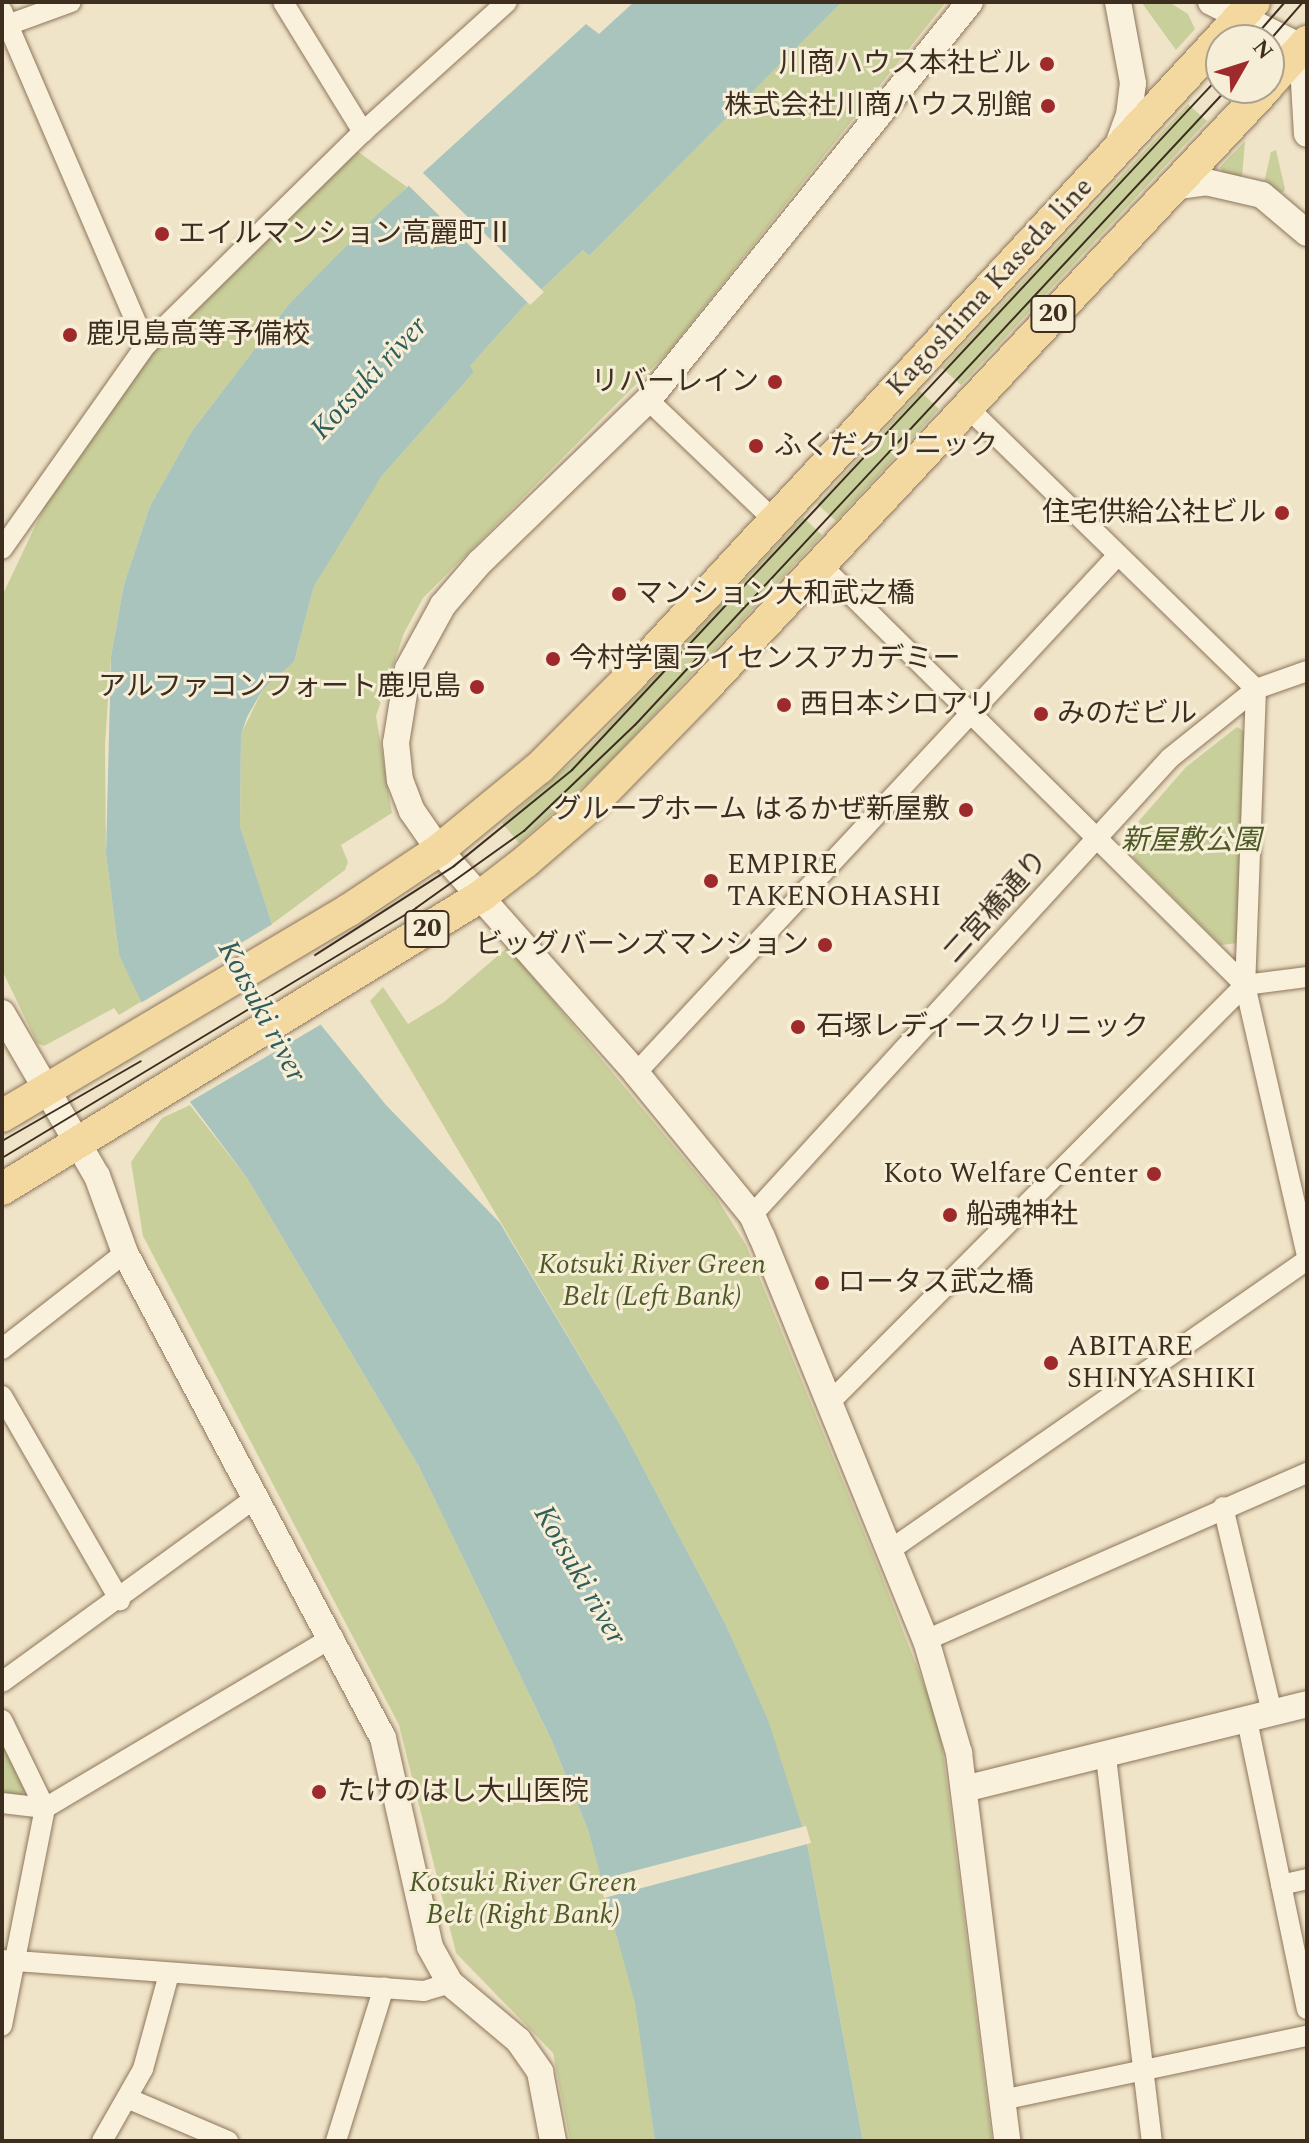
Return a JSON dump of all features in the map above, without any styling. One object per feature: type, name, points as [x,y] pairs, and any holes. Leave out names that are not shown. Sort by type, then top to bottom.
[{"type":"main road","name":"Kagoshima Kaseda line","points":[[2,1116],[349,910],[439,850],[550,757],[1247,10]]},
{"type":"main road","name":"20","points":[[1285,68],[1305,47]]},
{"type":"main road","name":"20","points":[[2,1189],[153,1093],[481,896],[590,806],[821,565],[1250,104]]},
{"type":"street","points":[[71,2],[4,21],[146,345]]},
{"type":"street","points":[[283,2],[363,132]]},
{"type":"street","points":[[2,549],[146,345],[363,132],[507,2]]},
{"type":"street","points":[[970,2],[648,400],[480,562],[422,638],[408,669],[396,743],[400,780],[412,811],[439,850],[636,1073],[752,1215],[926,1640],[959,1753],[1007,2141]]},
{"type":"street","points":[[1116,148],[1129,115],[1133,83],[1118,2]]},
{"type":"street","points":[[1211,2],[1247,10],[1305,47],[1307,134]]},
{"type":"street","points":[[1172,187],[1206,182],[1262,195],[1307,233]]},
{"type":"street","points":[[648,400],[774,520]]},
{"type":"street","points":[[890,1550],[1307,1258],[1245,985],[1256,689],[966,406]]},
{"type":"street","points":[[636,1073],[1118,555]]},
{"type":"street","points":[[821,565],[968,715],[1245,985]]},
{"type":"street","name":"二宮橋通り","points":[[752,1215],[1170,758],[1256,689],[1307,671]]},
{"type":"street","points":[[830,1402],[1245,985],[1307,977]]},
{"type":"street","points":[[2,1013],[44,1092],[97,1176],[125,1253],[258,1496],[383,1738],[430,1947],[450,1983],[518,2040],[540,2072],[553,2141]]},
{"type":"street","points":[[2,1349],[125,1253]]},
{"type":"street","points":[[2,1396],[120,1600]]},
{"type":"street","points":[[926,1640],[1223,1507],[1307,1473]]},
{"type":"street","points":[[2,1682],[120,1600],[258,1496]]},
{"type":"street","points":[[1223,1507],[1260,1716],[1281,1885],[1307,2009]]},
{"type":"street","points":[[2,1803],[45,1808],[333,1637]]},
{"type":"street","points":[[964,1789],[1106,1757],[1307,1704]]},
{"type":"street","points":[[2,1720],[45,1808],[8,1961],[2,2026]]},
{"type":"street","points":[[1106,1757],[1152,2141]]},
{"type":"street","points":[[1281,1885],[1307,1879]]},
{"type":"street","points":[[8,1961],[424,1991],[450,1983]]},
{"type":"street","points":[[102,2141],[143,2069],[169,1974]]},
{"type":"street","points":[[336,2141],[384,1987]]},
{"type":"street","points":[[1002,2100],[1307,2036]]},
{"type":"street","points":[[127,2098],[228,2141]]},
{"type":"green space","points":[[842,2],[946,2],[669,351],[423,598],[404,633],[376,716],[392,813],[341,845],[348,862],[345,870],[272,924],[240,826],[241,734],[263,689],[294,662],[314,586],[334,546],[381,477],[474,372],[469,367],[524,306],[583,250],[589,256]]},
{"type":"green space","points":[[1133,2],[1169,2],[1188,14],[1195,29],[1176,50],[1142,3]]},
{"type":"green space","points":[[1188,104],[1207,121],[961,385],[942,368]]},
{"type":"green space","points":[[1245,141],[1242,178],[1223,174],[1220,167]]},
{"type":"green space","points":[[1276,150],[1285,189],[1283,193],[1264,183],[1271,152]]},
{"type":"green space","points":[[357,151],[407,187],[289,304],[192,431],[150,506],[124,584],[111,656],[105,745],[106,854],[119,955],[142,1001],[119,1015],[114,1008],[44,1046],[37,1043],[2,970],[2,596],[48,499],[151,355]]},
{"type":"green space","points":[[920,391],[939,409],[836,521],[817,504]]},
{"type":"green space","points":[[803,517],[822,535],[603,769],[519,843],[502,823],[585,751]]},
{"type":"green space","name":"新屋敷公園","points":[[1237,727],[1247,733],[1238,943],[1221,945],[1126,850],[1124,838],[1186,767]]},
{"type":"green space","name":"Kotsuki River Green Belt (Left Bank)","points":[[508,947],[716,1197],[746,1245],[879,1569],[931,1703],[942,1744],[992,2141],[863,2141],[806,1838],[767,1720],[725,1623],[621,1426],[370,1001],[383,987],[408,1024],[444,1002]]},
{"type":"green space","name":"Kotsuki River Green Belt (Right Bank)","points":[[190,1105],[247,1178],[419,1467],[551,1739],[588,1830],[636,2003],[655,2141],[570,2141],[553,2053],[456,1953],[399,1725],[143,1236],[131,1162],[162,1118]]},
{"type":"green space","points":[[2,1744],[25,1790],[17,1800],[2,1798]]},
{"type":"water","name":"Kotsuki river","points":[[634,2],[842,2],[589,256],[583,250],[524,306],[470,366],[474,372],[381,477],[314,586],[294,662],[263,689],[247,717],[241,735],[240,826],[272,924],[321,1025],[386,1105],[500,1223],[621,1426],[725,1623],[768,1720],[806,1838],[863,2141],[655,2141],[635,2003],[588,1830],[551,1739],[419,1467],[247,1178],[187,1098],[119,955],[106,854],[111,656],[124,584],[150,506],[192,431],[289,304],[380,212],[586,24],[599,34]]},
{"type":"pier","points":[[420,170],[544,292],[530,305],[406,183]]},
{"type":"pier","points":[[276,922],[325,1022],[186,1104],[139,1004]]},
{"type":"pier","points":[[806,1826],[811,1843],[604,1898],[599,1880]]},
{"type":"tram line","points":[[1266,24],[1285,2]]},
{"type":"tram line","points":[[1284,24],[1303,2]]},
{"type":"tram line","points":[[315,955],[454,866],[572,770],[1205,92]]},
{"type":"tram line","points":[[2,1158],[416,908],[524,831],[635,725],[1213,104]]},
{"type":"tram line","points":[[2,1141],[141,1061]]},
{"type":"place","name":"川商ハウス本社ビル","points":[[1047,64]]},
{"type":"place","name":"株式会社川商ハウス別館","points":[[1048,106]]},
{"type":"place","name":"エイルマンション高麗町Ⅱ","points":[[162,234]]},
{"type":"place","name":"鹿児島高等予備校","points":[[70,335]]},
{"type":"place","name":"リバーレイン","points":[[775,382]]},
{"type":"place","name":"ふくだクリニック","points":[[756,446]]},
{"type":"place","name":"住宅供給公社ビル","points":[[1282,513]]},
{"type":"place","name":"マンション大和武之橋","points":[[619,594]]},
{"type":"place","name":"今村学園ライセンスアカデミー","points":[[553,659]]},
{"type":"place","name":"アルファコンフォート鹿児島","points":[[477,687]]},
{"type":"place","name":"西日本シロアリ","points":[[784,705]]},
{"type":"place","name":"みのだビル","points":[[1041,714]]},
{"type":"place","name":"グループホーム はるかぜ新屋敷","points":[[966,810]]},
{"type":"place","name":"EMPIRE TAKENOHASHI","points":[[711,881]]},
{"type":"place","name":"ビッグバーンズマンション","points":[[825,945]]},
{"type":"place","name":"石塚レディースクリニック","points":[[798,1027]]},
{"type":"place","name":"Koto Welfare Center","points":[[1154,1174]]},
{"type":"place","name":"船魂神社","points":[[950,1215]]},
{"type":"place","name":"ロータス武之橋","points":[[822,1283]]},
{"type":"place","name":"ABITARE SHINYASHIKI","points":[[1051,1363]]},
{"type":"place","name":"たけのはし大山医院","points":[[319,1792]]}]
